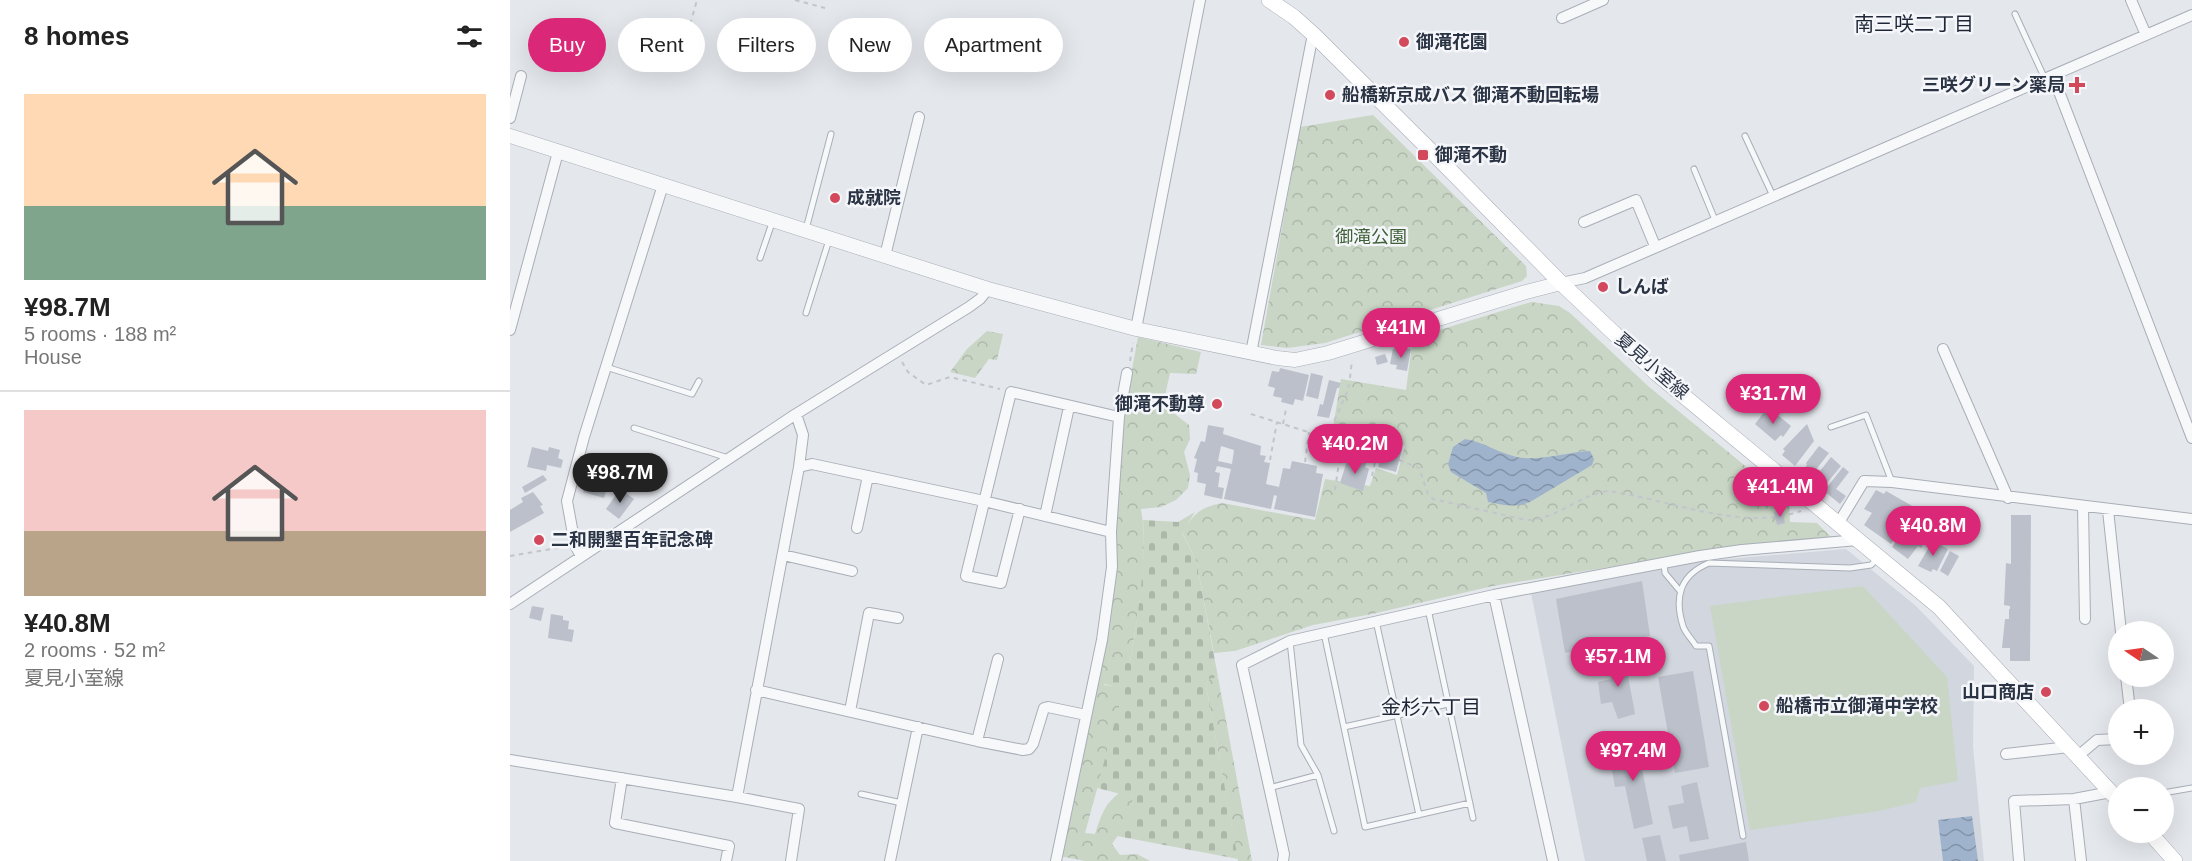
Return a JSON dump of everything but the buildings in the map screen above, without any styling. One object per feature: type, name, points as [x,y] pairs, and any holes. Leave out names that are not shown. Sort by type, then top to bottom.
[{"type":"main road","name":"夏見小室線","points":[[1270,0],[1312,34],[1561,283],[1656,373],[1939,607],[2108,789]]},
{"type":"main road","points":[[2158,843],[2175,861]]},
{"type":"street","points":[[1136,329],[1200,0]]},
{"type":"street","points":[[1562,18],[1579,5],[1603,0]]},
{"type":"street","points":[[2131,0],[2146,35]]},
{"type":"street","points":[[510,136],[988,289],[1136,329],[1295,360],[1328,353],[1526,292],[1585,278],[1714,220],[2192,15]]},
{"type":"street","points":[[1251,353],[1312,34]]},
{"type":"street","points":[[510,118],[521,76]]},
{"type":"street","points":[[2049,77],[2192,438]]},
{"type":"street","points":[[885,256],[919,117]]},
{"type":"street","points":[[510,330],[515,295],[558,152]]},
{"type":"street","points":[[581,556],[575,545],[567,501],[663,185]]},
{"type":"street","points":[[1584,222],[1636,200],[1655,246]]},
{"type":"street","points":[[510,604],[796,414],[969,307],[988,289]]},
{"type":"street","points":[[1943,348],[2008,498]]},
{"type":"street","points":[[1056,861],[1104,630],[1112,567],[1111,532],[1119,417],[1127,373]]},
{"type":"street","points":[[1020,509],[1001,583],[966,576],[1011,392],[1119,417]]},
{"type":"street","points":[[1045,516],[1069,407]]},
{"type":"street","points":[[737,796],[799,467],[802,435],[796,414]]},
{"type":"street","points":[[799,467],[812,464],[1020,509],[1111,532]]},
{"type":"street","points":[[857,528],[868,476]]},
{"type":"street","points":[[1838,524],[1864,481],[1892,482],[2192,519]]},
{"type":"street","points":[[2083,507],[2085,619]]},
{"type":"street","points":[[2108,510],[2120,621]]},
{"type":"street","points":[[1283,861],[1284,854],[1242,665],[1290,641],[1494,595],[1664,562],[1742,550],[1858,540]]},
{"type":"street","points":[[783,555],[852,571]]},
{"type":"street","points":[[1494,595],[1553,861]]},
{"type":"street","points":[[850,711],[869,613],[898,618]]},
{"type":"street","points":[[977,741],[998,659]]},
{"type":"street","points":[[756,690],[1023,750],[1029,749],[1033,744],[1044,708],[1048,706],[1086,715]]},
{"type":"street","points":[[890,861],[918,727]]},
{"type":"street","points":[[2006,754],[2073,752],[2097,740],[2108,739]]},
{"type":"street","points":[[510,760],[737,796],[799,809],[791,861]]},
{"type":"street","points":[[622,778],[615,822],[729,846],[726,861]]},
{"type":"street","points":[[2019,861],[2014,801],[2108,797]]},
{"type":"street","points":[[2074,799],[2081,861]]},
{"type":"lane","points":[[2015,14],[2049,77]]},
{"type":"lane","points":[[806,231],[831,134]]},
{"type":"lane","points":[[1745,136],[1773,196]]},
{"type":"lane","points":[[1694,169],[1714,220]]},
{"type":"lane","points":[[760,258],[773,220]]},
{"type":"lane","points":[[806,313],[830,238]]},
{"type":"lane","points":[[606,367],[692,394],[699,381]]},
{"type":"lane","points":[[1831,427],[1866,416],[1892,482]]},
{"type":"lane","points":[[634,428],[729,458]]},
{"type":"lane","points":[[1743,836],[1709,646],[1696,646],[1683,628],[1678,597],[1683,582],[1698,568],[1709,563],[1850,568],[1871,565],[1879,557]]},
{"type":"lane","points":[[1664,562],[1665,573],[1680,591]]},
{"type":"lane","points":[[1428,609],[1473,818]]},
{"type":"lane","points":[[1376,621],[1419,815]]},
{"type":"lane","points":[[1323,632],[1365,827],[1470,803]]},
{"type":"lane","points":[[1290,641],[1301,746],[1318,775],[1334,831]]},
{"type":"lane","points":[[1344,727],[1449,704]]},
{"type":"lane","points":[[1269,788],[1318,775]]},
{"type":"lane","points":[[2174,791],[2192,788]]},
{"type":"lane","points":[[861,794],[902,803]]},
{"type":"path","points":[[692,18],[697,0]]},
{"type":"path","points":[[795,0],[825,8]]},
{"type":"path","points":[[1127,373],[1136,329]]},
{"type":"path","points":[[897,351],[908,372],[926,385],[950,377],[1011,392]]},
{"type":"path","points":[[1350,378],[1352,355]]},
{"type":"path","points":[[1326,437],[1349,384]]},
{"type":"path","points":[[1283,423],[1286,409]]},
{"type":"path","points":[[1251,414],[1381,455]]},
{"type":"path","points":[[1270,460],[1277,422]]},
{"type":"path","points":[[1305,462],[1309,432]]},
{"type":"path","points":[[1335,490],[1342,442]]},
{"type":"path","points":[[1372,476],[1377,453]]},
{"type":"path","points":[[1399,460],[1419,468],[1428,494],[1433,498],[1526,520],[1542,519],[1597,492],[1608,491],[1723,514],[1771,519],[1803,510]]},
{"type":"path","points":[[510,556],[575,545]]},
{"type":"shaded area","name":"船橋市立御滝中学校","points":[[1846,549],[1916,606],[1974,666],[1973,747],[1984,861],[1585,861],[1531,593],[1702,561]]},
{"type":"green space","name":"御滝公園","points":[[1373,115],[1526,266],[1527,276],[1522,281],[1325,343],[1287,348],[1261,345],[1300,127]]},
{"type":"green space","points":[[1531,302],[1559,306],[1570,313],[1648,386],[1789,502],[1790,522],[1817,523],[1834,540],[1652,560],[1493,586],[1313,625],[1235,651],[1214,653],[1196,560],[1182,532],[1194,516],[1203,509],[1222,503],[1315,520],[1325,479],[1370,486],[1376,468],[1397,475],[1405,446],[1333,427],[1341,379],[1406,390],[1413,338]]},
{"type":"green space","points":[[987,331],[1003,334],[997,360],[989,359],[975,378],[950,372],[967,349]]},
{"type":"green space","points":[[1138,337],[1201,352],[1196,374],[1170,373],[1163,405],[1189,425],[1190,439],[1184,452],[1190,475],[1188,488],[1176,500],[1161,507],[1141,509],[1143,566],[1130,662],[1111,659],[1104,685],[1125,687],[1085,833],[1095,834],[1106,806],[1119,793],[1133,797],[1132,815],[1112,844],[1120,855],[1137,854],[1150,861],[1085,861],[1059,856],[1083,744],[1114,530],[1122,424]]},
{"type":"green space","points":[[1195,512],[1182,533],[1196,560],[1218,677],[1209,679],[1206,685],[1238,859],[1117,836],[1131,815],[1133,797],[1097,788],[1124,688],[1104,684],[1111,658],[1130,662],[1142,573],[1143,520],[1178,522]]},
{"type":"green space","points":[[1863,586],[1947,677],[1958,781],[1920,788],[1916,802],[1879,811],[1750,830],[1710,606]]},
{"type":"green space","points":[[1218,677],[1252,861],[1238,861],[1206,685],[1209,679]]},
{"type":"water","points":[[1465,439],[1508,455],[1523,458],[1590,451],[1594,459],[1592,465],[1530,502],[1514,505],[1499,504],[1488,502],[1486,493],[1451,472],[1448,464],[1453,447]]},
{"type":"water","points":[[1972,816],[1978,861],[1943,861],[1938,820]]},
{"type":"place","name":"御滝花園","points":[[1404,42]]},
{"type":"place","name":"三咲グリーン薬局","points":[[2077,85]]},
{"type":"place","name":"船橋新京成バス 御滝不動回転場","points":[[1330,95]]},
{"type":"place","name":"御滝不動","points":[[1423,155]]},
{"type":"place","name":"成就院","points":[[835,198]]},
{"type":"place","name":"しんば","points":[[1603,287]]},
{"type":"place","name":"御滝不動尊","points":[[1217,404]]},
{"type":"place","name":"二和開墾百年記念碑","points":[[539,540]]},
{"type":"place","name":"山口商店","points":[[2046,692]]},
{"type":"place","name":"船橋市立御滝中学校","points":[[1764,706]]},
{"type":"district","name":"南三咲二丁目","points":[[1914,24]]},
{"type":"district","name":"金杉六丁目","points":[[1431,707]]}]
